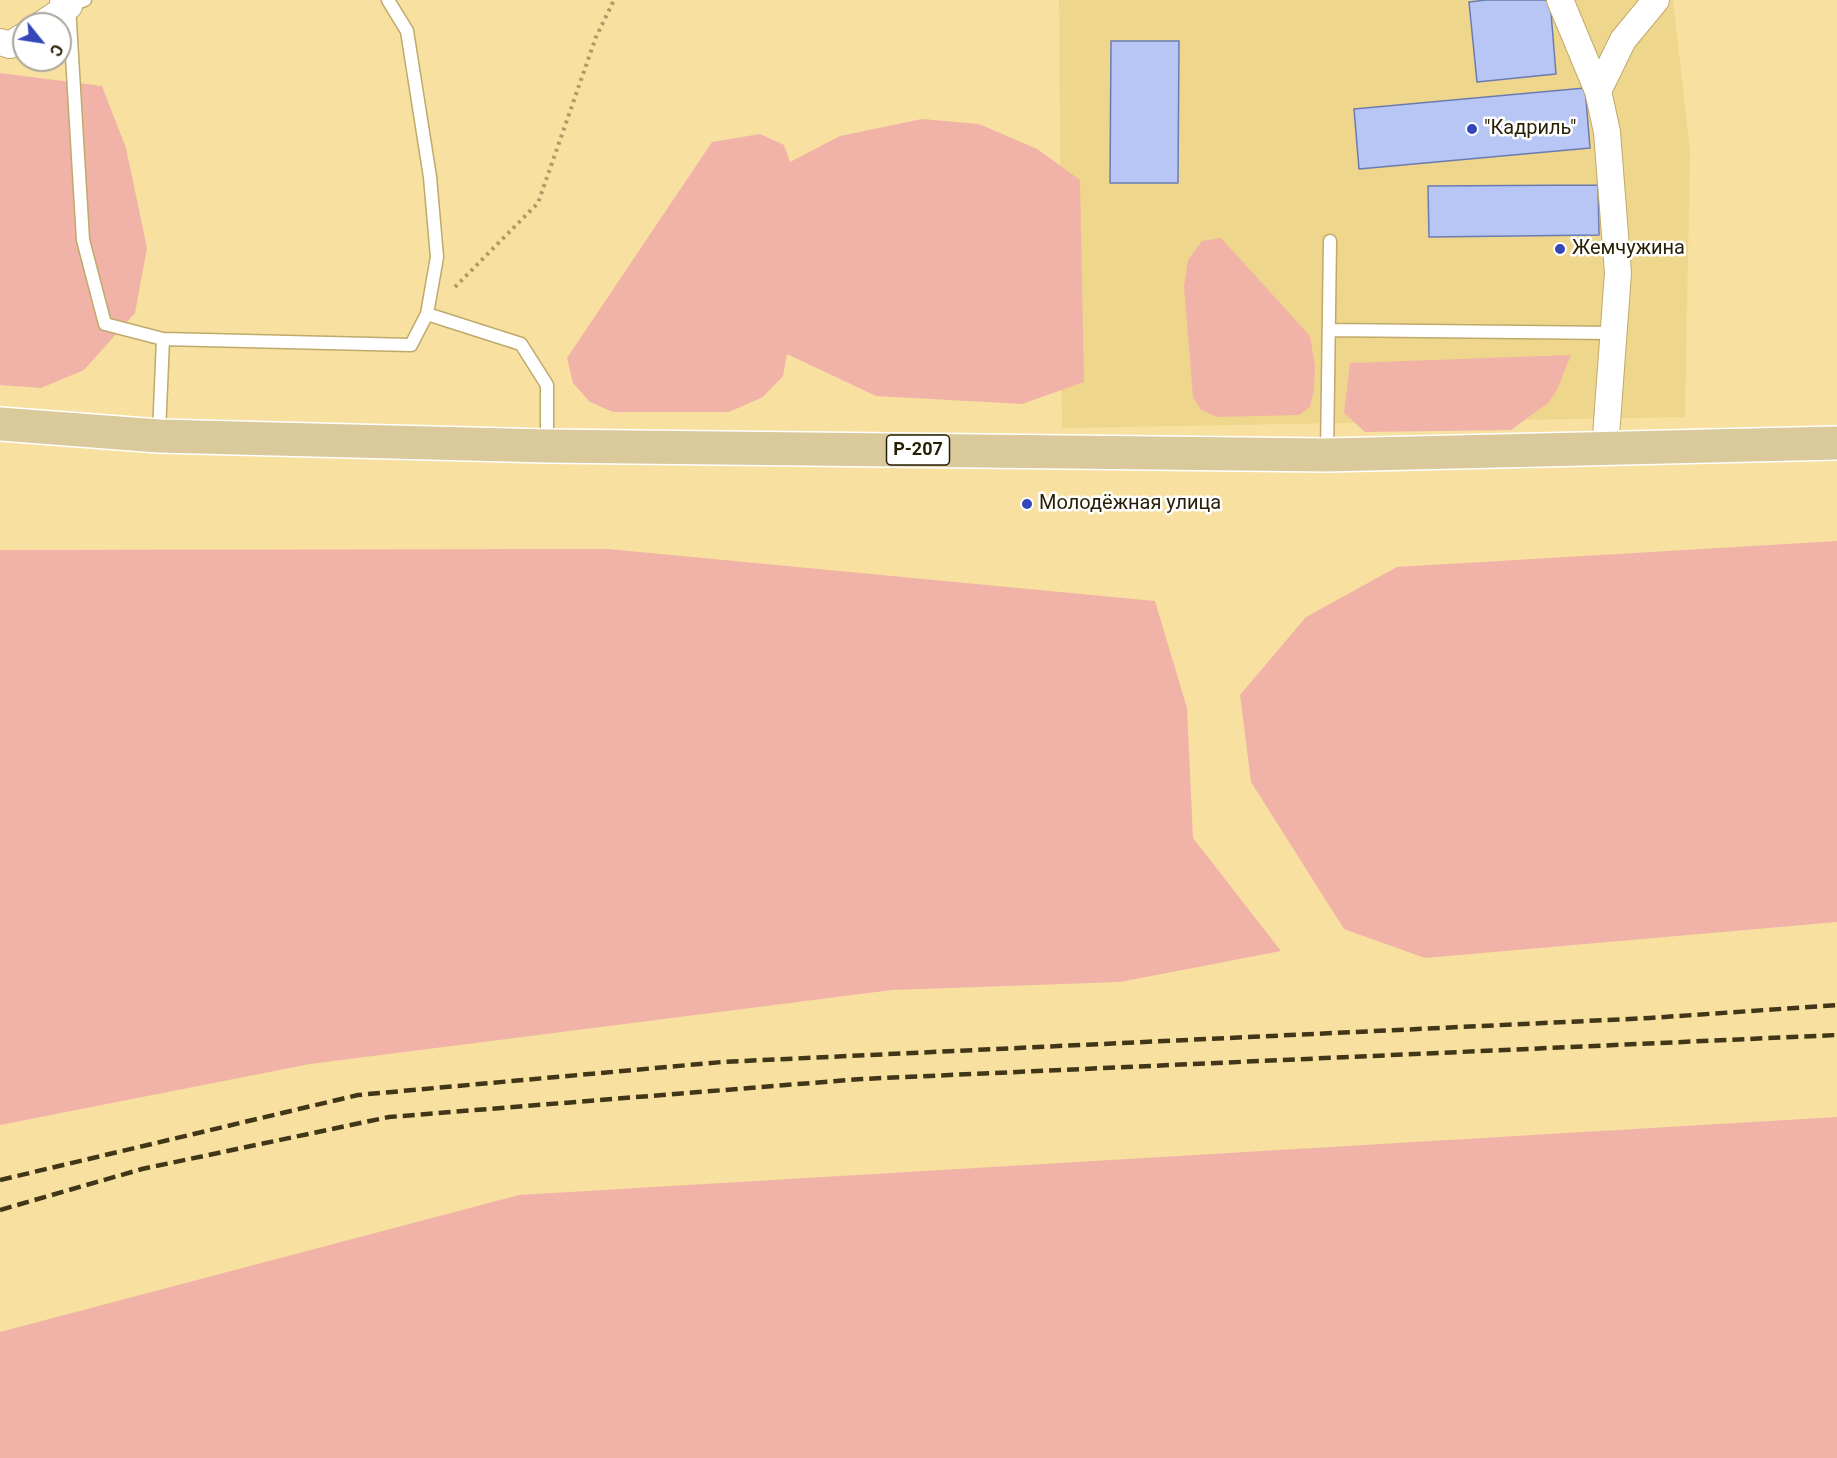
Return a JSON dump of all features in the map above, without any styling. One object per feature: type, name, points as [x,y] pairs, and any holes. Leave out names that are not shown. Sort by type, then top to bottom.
[{"type":"main road","name":"Р-207","points":[[0,424],[159,436],[547,446],[1327,455],[1837,443]]},
{"type":"street","points":[[1560,0],[1598,91],[1607,132],[1618,273],[1605,449]]},
{"type":"street","points":[[1598,91],[1623,40],[1656,0]]},
{"type":"street","points":[[58,12],[72,2]]},
{"type":"lane","points":[[72,2],[83,240],[105,324],[162,339],[411,345],[428,315],[437,257],[430,177],[407,31],[388,0]]},
{"type":"lane","points":[[1327,455],[1330,241]]},
{"type":"lane","points":[[428,315],[521,344],[547,385],[547,446]]},
{"type":"lane","points":[[1329,330],[1614,333]]},
{"type":"lane","points":[[159,436],[162,339]]},
{"type":"path","points":[[428,315],[538,203],[596,37],[614,0]]},
{"type":"shaded area","points":[[1059,0],[1673,0],[1690,151],[1685,417],[1062,428]]},
{"type":"shaded area","points":[[0,73],[102,86],[126,148],[147,248],[135,313],[84,370],[41,388],[0,385]]},
{"type":"shaded area","points":[[922,119],[979,124],[1037,149],[1080,180],[1084,382],[1022,404],[876,396],[787,354],[783,376],[763,397],[729,412],[613,412],[590,402],[573,383],[567,358],[712,142],[760,134],[784,145],[790,162],[840,136]]},
{"type":"shaded area","points":[[1221,238],[1310,336],[1315,366],[1314,390],[1310,407],[1299,415],[1217,417],[1201,410],[1193,397],[1184,286],[1188,260],[1202,241]]},
{"type":"shaded area","points":[[1571,355],[1557,390],[1548,403],[1511,430],[1365,432],[1344,413],[1350,363]]},
{"type":"shaded area","points":[[1837,541],[1837,922],[1425,958],[1344,929],[1251,782],[1240,695],[1306,617],[1397,567]]},
{"type":"shaded area","points":[[608,549],[1155,601],[1187,708],[1193,838],[1281,951],[1120,982],[892,990],[310,1064],[0,1125],[0,550]]},
{"type":"shaded area","points":[[1837,1117],[1837,1458],[0,1458],[0,1332],[519,1195]]},
{"type":"building","name":"\"Кадриль\"","points":[[1550,0],[1556,74],[1477,82],[1469,2]]},
{"type":"building","points":[[1111,41],[1179,41],[1178,183],[1110,183]]},
{"type":"building","name":"\"Кадриль\"","points":[[1585,88],[1590,148],[1359,169],[1354,109]]},
{"type":"building","points":[[1598,185],[1599,235],[1429,237],[1428,186]]},
{"type":"railway","points":[[0,1180],[358,1095],[722,1062],[1650,1018],[1837,1005]]},
{"type":"railway","points":[[0,1210],[142,1169],[389,1117],[861,1079],[1837,1035]]},
{"type":"place","name":"\"Кадриль\"","points":[[1472,129]]},
{"type":"place","name":"Жемчужина","points":[[1560,249]]},
{"type":"place","name":"Молодёжная улица","points":[[1027,504]]}]
